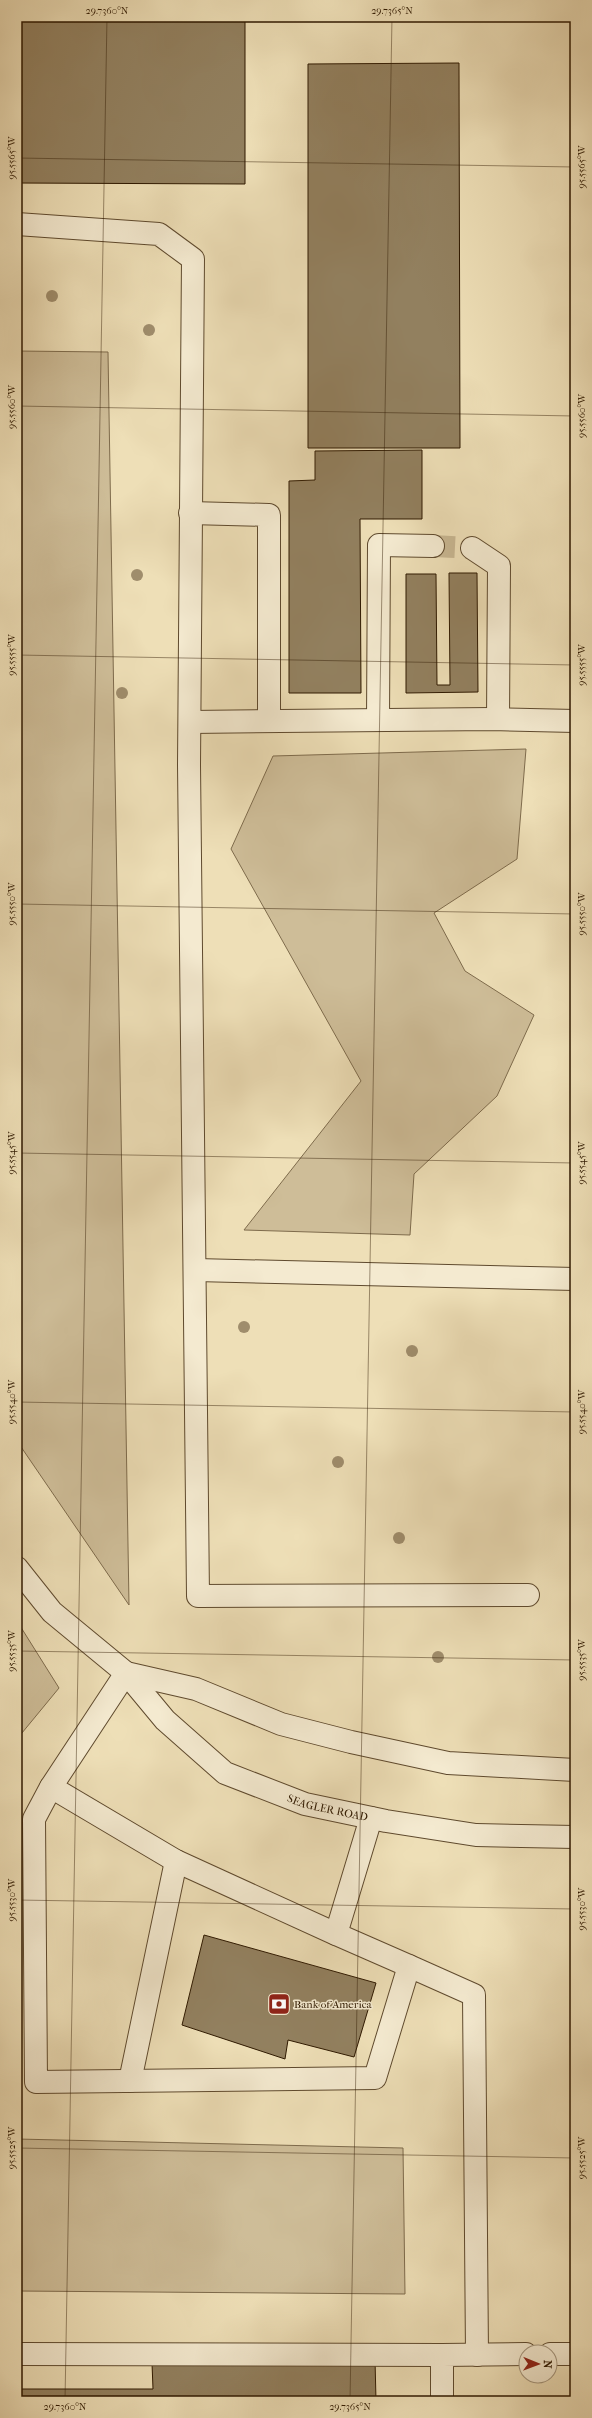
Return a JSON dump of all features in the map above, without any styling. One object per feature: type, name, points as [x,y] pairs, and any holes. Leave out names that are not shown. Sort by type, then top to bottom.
[{"type":"street","points":[[17,224],[159,234],[193,259],[190,513],[190,722],[198,1596],[528,1595]]},
{"type":"street","points":[[190,513],[269,515],[270,722]]},
{"type":"street","points":[[378,720],[379,545],[433,546]]},
{"type":"street","points":[[472,548],[499,566],[498,720]]},
{"type":"street","points":[[190,722],[378,720],[498,720],[575,722]]},
{"type":"street","points":[[196,1270],[575,1279]]},
{"type":"street","name":"SEAGLER ROAD","points":[[17,1568],[52,1612],[126,1672],[165,1720],[225,1773],[305,1804],[371,1818],[476,1835],[575,1837]]},
{"type":"street","points":[[126,1672],[51,1787],[34,1819],[36,2082],[375,2078],[409,1966]]},
{"type":"street","name":"SEAGLER ROAD","points":[[126,1672],[196,1689],[281,1724],[352,1742],[448,1763],[575,1770]]},
{"type":"street","points":[[51,1787],[176,1861],[474,1995],[476,2354]]},
{"type":"street","points":[[336,1934],[371,1818]]},
{"type":"street","points":[[130,2081],[176,1861]]},
{"type":"street","points":[[17,2354],[518,2354]]},
{"type":"street","points":[[558,2354],[575,2354]]},
{"type":"street","points":[[442,2355],[442,2401]]},
{"type":"shaded area","points":[[17,351],[108,352],[129,1605],[17,1441]]},
{"type":"shaded area","points":[[526,749],[517,859],[434,913],[465,971],[534,1015],[497,1096],[414,1174],[410,1235],[244,1230],[361,1081],[231,849],[273,756]]},
{"type":"shaded area","points":[[17,1621],[59,1688],[17,1739]]},
{"type":"shaded area","points":[[17,2139],[403,2148],[405,2294],[17,2291]]},
{"type":"building","points":[[17,17],[245,17],[245,184],[17,183]]},
{"type":"building","points":[[459,63],[460,448],[308,448],[308,64]]},
{"type":"building","points":[[422,450],[422,519],[360,519],[361,693],[289,693],[289,481],[315,480],[315,451]]},
{"type":"building","points":[[449,573],[477,573],[478,692],[406,693],[406,574],[436,574],[437,685],[450,685]]},
{"type":"building","name":"Bank of America","points":[[204,1935],[376,1983],[354,2057],[288,2040],[285,2059],[182,2025]]},
{"type":"building","points":[[375,2359],[376,2401],[17,2401],[17,2389],[153,2389],[152,2363]]},
{"type":"tunnel","points":[[433,546],[472,548]]},
{"type":"place","name":"Bank of America","points":[[279,2004]]}]
